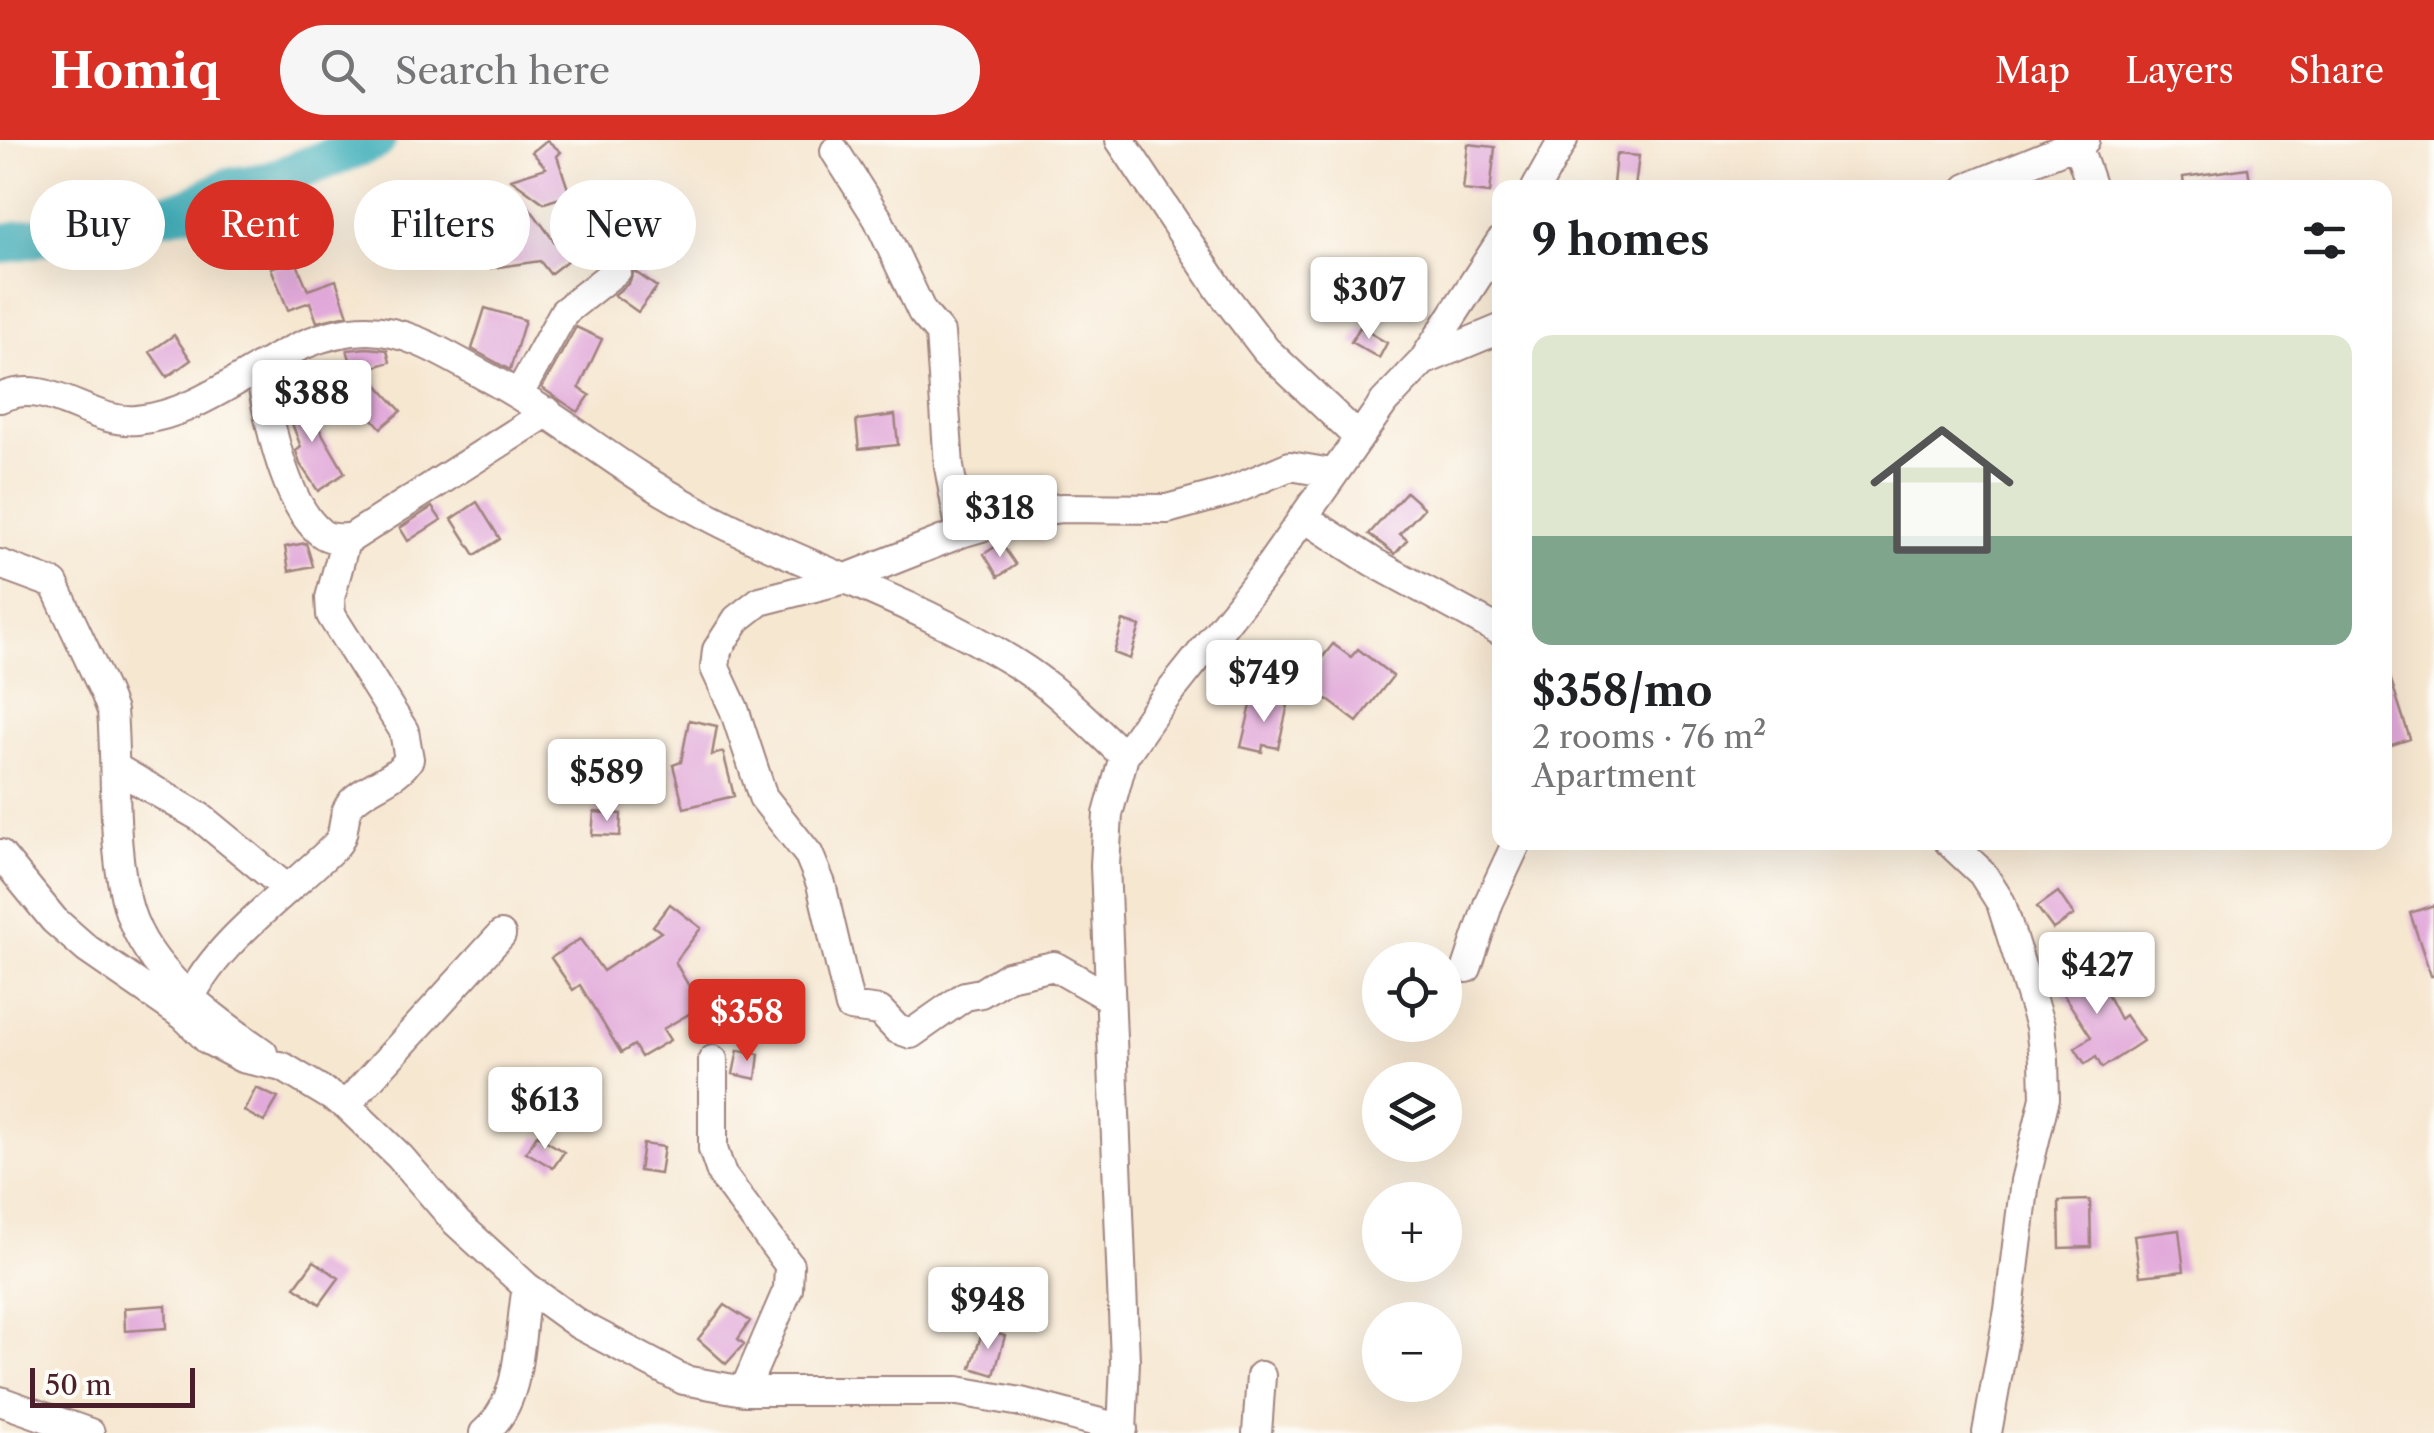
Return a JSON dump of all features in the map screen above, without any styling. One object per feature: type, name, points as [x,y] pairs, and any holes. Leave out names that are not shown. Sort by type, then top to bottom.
[{"type":"street","points":[[1120,140],[1220,290],[1266,350],[1358,437]]},
{"type":"street","points":[[1541,180],[1564,140]]},
{"type":"street","points":[[1987,180],[2081,142],[2090,180]]},
{"type":"street","points":[[836,151],[878,219],[922,312],[940,334],[948,466],[961,533]]},
{"type":"street","points":[[0,564],[42,577],[62,596],[77,641],[112,711],[122,884],[129,912],[142,940],[187,1007],[222,1049],[283,1067],[346,1106],[400,1157],[457,1223],[527,1287],[578,1324],[684,1380],[744,1391],[958,1391],[1021,1402],[1122,1431],[1125,1362],[1105,865],[1108,814],[1124,756],[1358,437],[1423,361],[1492,254]]},
{"type":"street","points":[[519,394],[564,312],[617,270]]},
{"type":"street","points":[[0,398],[36,392],[113,419],[141,420],[172,412],[259,366],[333,334],[393,333],[519,394],[687,505],[980,642],[1018,665],[1124,756]]},
{"type":"street","points":[[1423,361],[1492,333]]},
{"type":"street","points":[[259,366],[281,465],[322,534],[346,538],[548,412]]},
{"type":"street","points":[[1108,997],[1062,967],[1045,966],[964,996],[911,1034],[902,1032],[880,1011],[858,1010],[846,1002],[832,920],[821,884],[809,855],[762,798],[734,709],[715,668],[726,633],[760,601],[842,580],[961,533],[1061,508],[1166,509],[1194,504],[1290,466],[1331,473]]},
{"type":"street","points":[[1303,517],[1373,562],[1492,627]]},
{"type":"street","points":[[187,1007],[199,980],[285,887],[337,845],[351,802],[403,768],[409,759],[404,731],[331,614],[330,598],[346,538]]},
{"type":"street","points":[[116,768],[200,817],[285,887]]},
{"type":"street","points":[[1467,968],[1489,902],[1513,850]]},
{"type":"street","points":[[1956,850],[1982,874],[2002,902],[2040,1026],[2046,1098],[2024,1181],[2009,1310],[1987,1433]]},
{"type":"street","points":[[0,854],[65,930],[187,1007]]},
{"type":"street","points":[[346,1106],[501,934]]},
{"type":"street","points":[[713,1060],[714,1148],[722,1175],[789,1265],[788,1290],[744,1391]]},
{"type":"street","points":[[484,1433],[499,1421],[508,1400],[527,1287]]},
{"type":"street","points":[[1257,1433],[1261,1376]]},
{"type":"street","points":[[0,1401],[90,1433]]},
{"type":"building","points":[[547,140],[561,152],[557,156],[565,180],[550,180],[550,201],[544,203],[530,193],[530,180],[511,179],[546,168],[532,152]]},
{"type":"building","points":[[1468,144],[1495,147],[1490,193],[1463,190]]},
{"type":"building","points":[[1616,154],[1639,156],[1636,180],[1613,180]]},
{"type":"building","points":[[2248,168],[2250,180],[2183,180]]},
{"type":"building","points":[[530,209],[550,236],[550,270],[555,270],[550,274],[540,261],[530,262]]},
{"type":"building","points":[[272,270],[300,270],[308,290],[336,280],[348,315],[317,322],[310,302],[288,310]]},
{"type":"building","points":[[634,271],[657,287],[638,312],[614,295],[629,283]]},
{"type":"building","points":[[485,308],[525,320],[510,370],[472,349]]},
{"type":"building","points":[[576,327],[602,339],[579,388],[590,395],[578,412],[542,388]]},
{"type":"building","points":[[1360,327],[1387,343],[1379,358],[1351,342]]},
{"type":"building","points":[[174,335],[191,360],[167,377],[150,352]]},
{"type":"building","points":[[347,350],[387,350],[390,362],[364,370],[401,411],[381,428],[348,391],[358,383]]},
{"type":"building","points":[[298,392],[345,473],[318,491],[300,464],[296,451],[301,447],[283,400]]},
{"type":"building","points":[[895,415],[898,445],[859,449],[856,420]]},
{"type":"building","points":[[1406,492],[1424,508],[1400,534],[1407,540],[1395,554],[1369,534]]},
{"type":"building","points":[[477,502],[500,539],[475,555],[452,519]]},
{"type":"building","points":[[432,507],[441,520],[408,541],[400,528]]},
{"type":"building","points":[[306,543],[313,566],[289,571],[285,547]]},
{"type":"building","points":[[1001,543],[1016,565],[998,577],[984,554]]},
{"type":"building","points":[[1123,621],[1140,626],[1130,659],[1114,653]]},
{"type":"building","points":[[1333,644],[1351,657],[1358,649],[1393,676],[1357,722],[1312,688],[1318,679],[1310,673]]},
{"type":"building","points":[[2392,683],[2410,739],[2392,745]]},
{"type":"building","points":[[1253,697],[1288,705],[1278,748],[1263,745],[1262,752],[1241,747]]},
{"type":"building","points":[[689,720],[717,726],[712,755],[723,752],[734,796],[684,808],[673,765],[681,762]]},
{"type":"building","points":[[594,812],[621,814],[620,836],[592,835]]},
{"type":"building","points":[[2058,892],[2074,915],[2053,929],[2037,907]]},
{"type":"building","points":[[670,904],[701,928],[675,962],[701,1007],[663,1029],[670,1040],[641,1057],[634,1045],[621,1053],[580,985],[573,990],[551,958],[580,939],[603,971],[661,932],[653,926]]},
{"type":"building","points":[[2434,905],[2434,976],[2431,976],[2410,913]]},
{"type":"building","points":[[2078,964],[2082,973],[2093,967],[2120,1019],[2125,1015],[2143,1041],[2102,1068],[2096,1057],[2085,1064],[2075,1048],[2091,1037],[2052,977]]},
{"type":"building","points":[[738,1050],[759,1054],[756,1079],[733,1074]]},
{"type":"building","points":[[256,1088],[278,1098],[264,1122],[244,1111]]},
{"type":"building","points":[[537,1135],[564,1152],[553,1168],[526,1152]]},
{"type":"building","points":[[643,1144],[664,1147],[660,1174],[639,1171]]},
{"type":"building","points":[[2090,1200],[2091,1247],[2060,1248],[2059,1201]]},
{"type":"building","points":[[2179,1230],[2184,1271],[2140,1276],[2134,1236]]},
{"type":"building","points":[[314,1261],[339,1278],[320,1304],[295,1287]]},
{"type":"building","points":[[166,1305],[167,1328],[125,1331],[124,1308]]},
{"type":"building","points":[[725,1305],[750,1321],[738,1339],[744,1344],[726,1364],[698,1339]]},
{"type":"building","points":[[983,1329],[1005,1336],[994,1375],[971,1368]]},
{"type":"waterway","points":[[0,244],[186,209],[228,188],[271,181],[376,140]]}]
